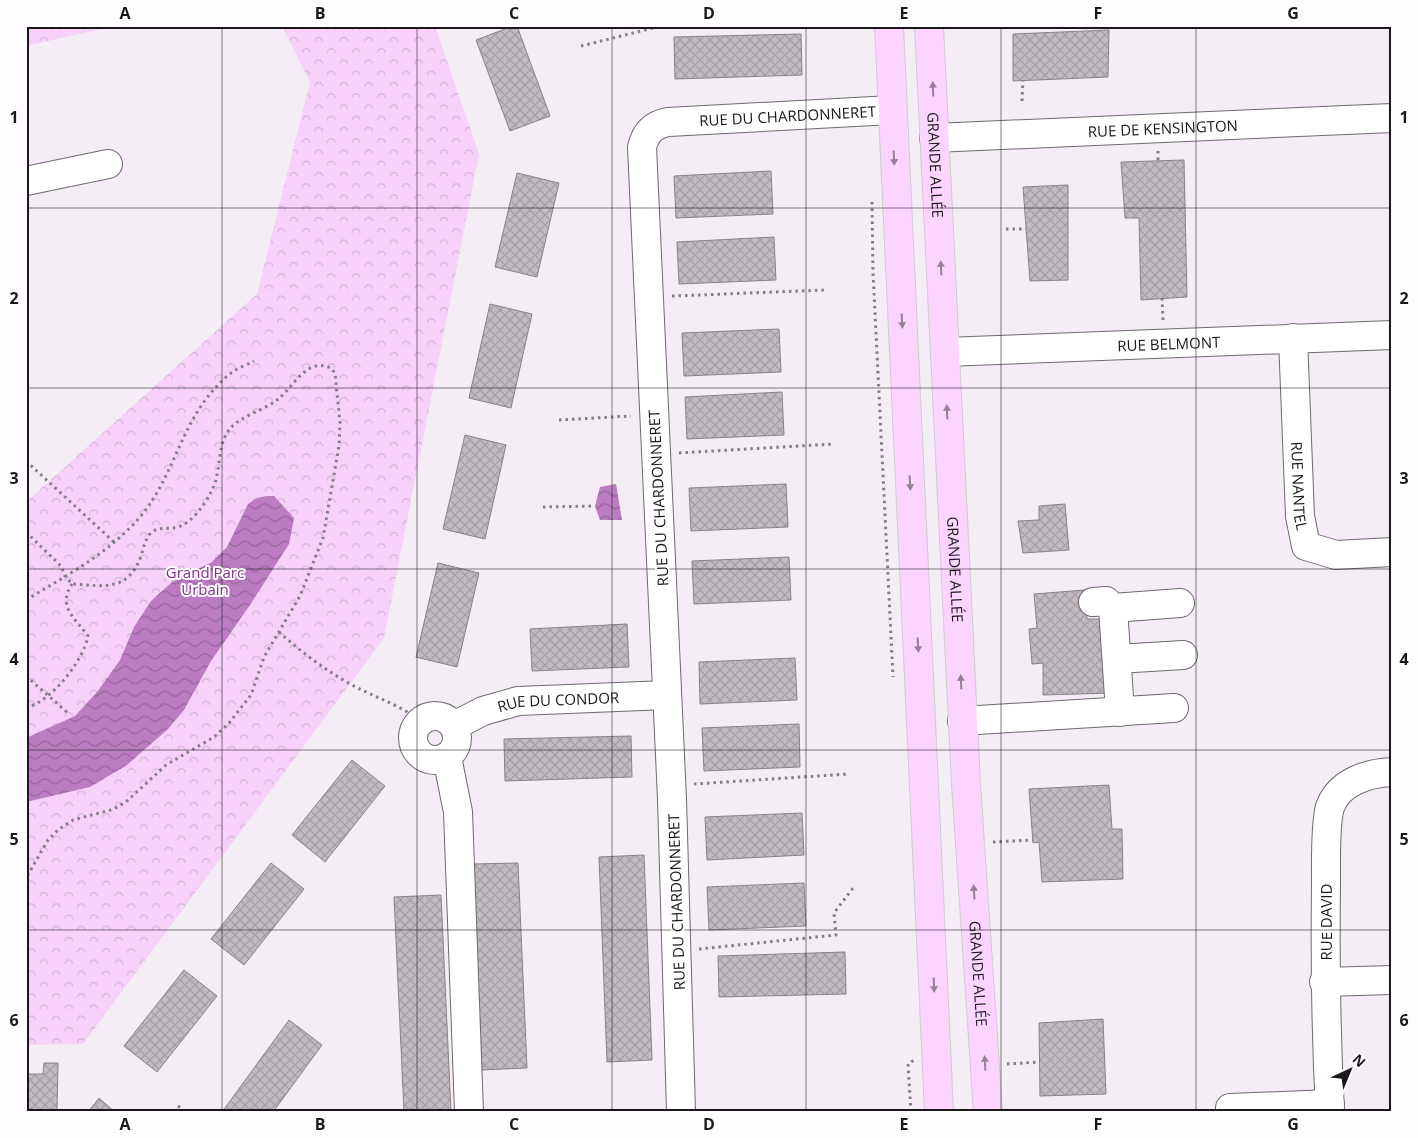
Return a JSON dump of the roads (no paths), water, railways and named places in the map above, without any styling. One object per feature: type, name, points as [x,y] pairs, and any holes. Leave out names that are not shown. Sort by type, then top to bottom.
[{"type":"main road","points":[[889,26],[939,1112]]},
{"type":"main road","name":"GRANDE ALLÉE","points":[[929,26],[962,721],[988,1112]]},
{"type":"street","name":"RUE DU CHARDONNERET","points":[[682,1112],[672,786],[642,147],[644,138],[651,129],[668,122],[892,110]]},
{"type":"street","name":"RUE DE KENSINGTON","points":[[934,138],[1392,118]]},
{"type":"street","points":[[26,181],[108,164]]},
{"type":"street","name":"RUE BELMONT","points":[[945,352],[1392,335]]},
{"type":"street","name":"RUE NANTEL","points":[[1293,338],[1300,516],[1306,546],[1336,555],[1392,552]]},
{"type":"street","points":[[1120,712],[1117,660],[1103,605],[1180,603]]},
{"type":"street","points":[[1117,660],[1183,656]]},
{"type":"street","name":"RUE DU CONDOR","points":[[454,726],[484,710],[518,701],[667,694]]},
{"type":"street","points":[[962,721],[1174,708]]},
{"type":"street","points":[[437,716],[448,720],[454,726],[457,743],[447,757],[441,760],[429,759],[424,757],[416,748],[414,731],[421,721],[437,716]]},
{"type":"street","points":[[447,757],[458,812],[469,1112]]},
{"type":"street","name":"RUE DAVID","points":[[1330,1108],[1324,982],[1327,846],[1330,807],[1347,784],[1375,772],[1392,772]]},
{"type":"street","points":[[1324,982],[1392,980]]},
{"type":"street","points":[[1230,1108],[1330,1108]]},
{"type":"water","points":[[616,484],[622,520],[600,520],[595,506],[600,487]]},
{"type":"water","points":[[274,496],[294,518],[289,544],[211,661],[184,710],[168,729],[127,765],[90,787],[26,802],[26,738],[75,716],[97,692],[120,660],[134,627],[151,601],[172,582],[212,562],[227,547],[248,504],[257,498]]},
{"type":"park label","name":"Grand Parc Urbain","points":[[205,580]]}]
